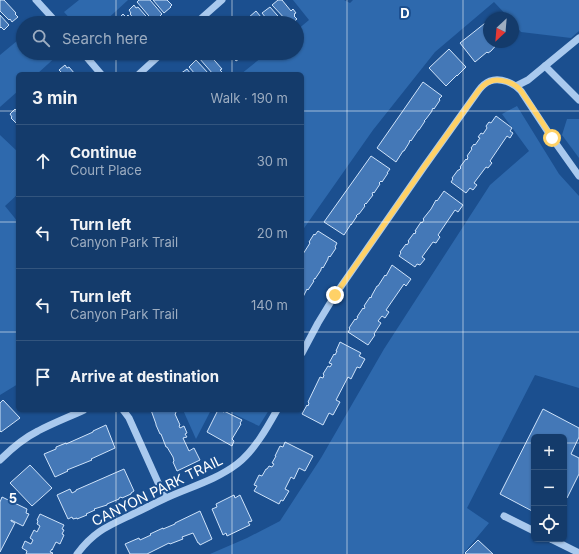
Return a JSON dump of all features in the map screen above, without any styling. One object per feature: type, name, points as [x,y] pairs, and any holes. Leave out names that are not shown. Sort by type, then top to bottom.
[{"type":"street","points":[[36,0],[51,16]]},
{"type":"street","points":[[204,16],[222,0]]},
{"type":"street","points":[[516,86],[528,80],[579,38]]},
{"type":"street","points":[[89,60],[99,72]]},
{"type":"street","points":[[140,72],[154,60]]},
{"type":"street","points":[[545,66],[579,100]]},
{"type":"street","points":[[304,349],[335,295],[479,90],[489,82],[494,80],[502,81],[516,86],[525,96],[579,176]]},
{"type":"street","points":[[0,460],[10,450],[37,431],[80,412]]},
{"type":"street","points":[[124,412],[130,418],[165,498]]},
{"type":"street","name":"CANYON PARK TRAIL","points":[[77,554],[94,535],[107,526],[165,498],[225,473],[239,463],[250,451],[276,412]]},
{"type":"street","points":[[504,516],[531,530]]},
{"type":"street","points":[[557,542],[579,553]]},
{"type":"shaded area","points":[[79,0],[128,0],[111,16],[68,16],[64,12]]},
{"type":"shaded area","points":[[293,0],[344,0],[350,3],[353,0],[579,0],[579,31],[571,38],[521,32],[519,30],[519,12],[503,12],[494,2],[435,52],[373,130],[304,228],[304,72],[243,72],[258,60],[304,60],[304,24],[309,20]]},
{"type":"shaded area","points":[[16,42],[16,60],[52,60],[39,72],[16,72],[16,93],[0,107],[0,55]]},
{"type":"shaded area","points":[[517,106],[559,174],[579,196],[579,388],[535,375],[467,508],[489,523],[463,554],[210,554],[247,538],[280,521],[321,458],[384,349],[490,185],[529,151],[502,114]]},
{"type":"shaded area","points":[[567,119],[579,119],[579,158],[562,135]]},
{"type":"shaded area","points":[[0,135],[16,150],[16,196],[5,206],[16,220],[16,385],[0,395]]},
{"type":"shaded area","points":[[184,412],[210,412],[196,439]]},
{"type":"shaded area","points":[[229,412],[268,412],[259,426]]},
{"type":"building","points":[[0,0],[4,0],[16,13],[16,19],[12,22],[0,11]]},
{"type":"building","points":[[139,0],[150,0],[162,14],[160,16],[149,16],[137,2]]},
{"type":"building","points":[[153,0],[167,0],[172,5],[164,13]]},
{"type":"building","points":[[278,0],[282,0],[291,11],[293,9],[296,13],[294,16],[282,16],[272,5]]},
{"type":"building","points":[[134,5],[136,8],[138,7],[146,16],[132,16],[129,10]]},
{"type":"building","points":[[270,7],[278,16],[264,16],[262,13]]},
{"type":"building","points":[[256,11],[260,16],[250,16]]},
{"type":"building","points":[[0,15],[9,25],[4,30],[1,27],[0,28]]},
{"type":"building","points":[[483,25],[483,48],[494,48],[475,62],[460,43]]},
{"type":"building","points":[[449,49],[466,67],[446,86],[429,68]]},
{"type":"building","points":[[196,60],[207,72],[193,72],[189,67]]},
{"type":"building","points":[[201,60],[214,60],[222,69],[220,70],[222,72],[211,72]]},
{"type":"building","points":[[65,65],[73,72],[61,72],[59,70]]},
{"type":"building","points":[[423,82],[442,96],[396,162],[377,148]]},
{"type":"building","points":[[15,109],[16,110],[16,123],[11,118],[12,117],[10,114]]},
{"type":"building","points":[[496,116],[512,128],[510,131],[513,133],[510,138],[507,136],[490,161],[492,163],[488,168],[486,167],[474,183],[477,185],[473,190],[470,188],[466,193],[451,182],[453,179],[452,178],[461,168],[460,167],[466,159],[467,160],[467,156],[472,149],[471,148],[480,138],[478,137],[481,133],[483,134],[487,128],[486,126],[489,122],[491,123]]},
{"type":"building","points":[[371,156],[390,169],[344,235],[324,222]]},
{"type":"building","points":[[444,191],[463,205],[458,212],[455,210],[438,235],[440,237],[436,243],[433,242],[422,257],[425,259],[420,265],[417,264],[415,267],[399,256],[401,253],[400,252],[406,244],[407,245],[414,233],[415,234],[415,231],[424,220],[423,219]]},
{"type":"building","points":[[318,231],[337,243],[336,248],[330,257],[329,256],[323,268],[322,267],[304,295],[304,252],[314,234],[315,235]]},
{"type":"building","points":[[392,265],[411,279],[406,286],[404,284],[386,310],[389,312],[385,318],[382,316],[378,321],[381,323],[368,345],[348,332],[350,329],[349,328],[363,308],[364,309],[364,306],[370,297],[371,298],[377,286],[385,275],[386,276]]},
{"type":"building","points":[[340,342],[361,353],[359,356],[365,359],[360,368],[357,367],[351,379],[348,377],[336,400],[340,402],[333,415],[329,413],[323,425],[302,414],[307,405],[308,406],[308,402],[320,377],[323,378],[323,374],[328,366],[330,367],[332,364],[329,363]]},
{"type":"building","points":[[3,400],[20,418],[0,432],[0,403]]},
{"type":"building","points":[[543,409],[579,428],[579,437],[571,454],[579,458],[579,474],[567,498],[567,434],[531,434],[531,510],[500,494]]},
{"type":"building","points":[[152,412],[176,412],[180,428],[184,426],[187,433],[185,434],[187,437],[183,438],[189,451],[194,448],[200,460],[177,471],[173,462],[173,457],[166,447]]},
{"type":"building","points":[[217,412],[226,412],[242,420],[232,439],[234,441],[232,446],[207,432]]},
{"type":"building","points":[[106,425],[115,448],[55,477],[44,454],[56,449],[56,447],[66,444]]},
{"type":"building","points":[[285,442],[313,456],[305,471],[299,468],[294,479],[291,477],[285,489],[289,491],[283,501],[281,500],[279,504],[254,491],[257,486],[254,485],[259,475],[262,476],[269,466],[272,467],[274,464],[272,463],[280,446],[283,447]]},
{"type":"building","points":[[30,465],[52,488],[32,506],[10,483]]},
{"type":"building","points":[[124,469],[134,491],[131,494],[94,509],[95,510],[86,514],[87,515],[77,519],[73,519],[72,517],[68,519],[57,495],[70,489],[72,493]]},
{"type":"building","points":[[234,495],[235,498],[240,495],[252,521],[248,522],[250,525],[227,536],[226,533],[223,535],[212,509],[217,507],[216,504]]},
{"type":"building","points":[[2,497],[27,509],[26,513],[29,514],[23,526],[11,520],[15,523],[0,552],[0,502]]},
{"type":"building","points":[[200,511],[212,539],[200,545],[193,533],[182,537],[183,539],[170,544],[169,543],[147,554],[130,554],[125,544],[139,538],[140,540]]},
{"type":"building","points":[[40,514],[64,525],[62,534],[64,535],[60,544],[56,542],[50,552],[53,553],[52,554],[26,554],[27,551],[22,548],[25,541],[31,544],[33,540],[30,538],[34,530],[37,532],[40,526],[37,524],[37,520]]},
{"type":"building","points":[[478,540],[493,554],[466,554],[465,553]]},
{"type":"route","points":[[335,295],[424,167],[484,85],[494,80],[510,83],[516,86],[536,112],[552,138]]}]
